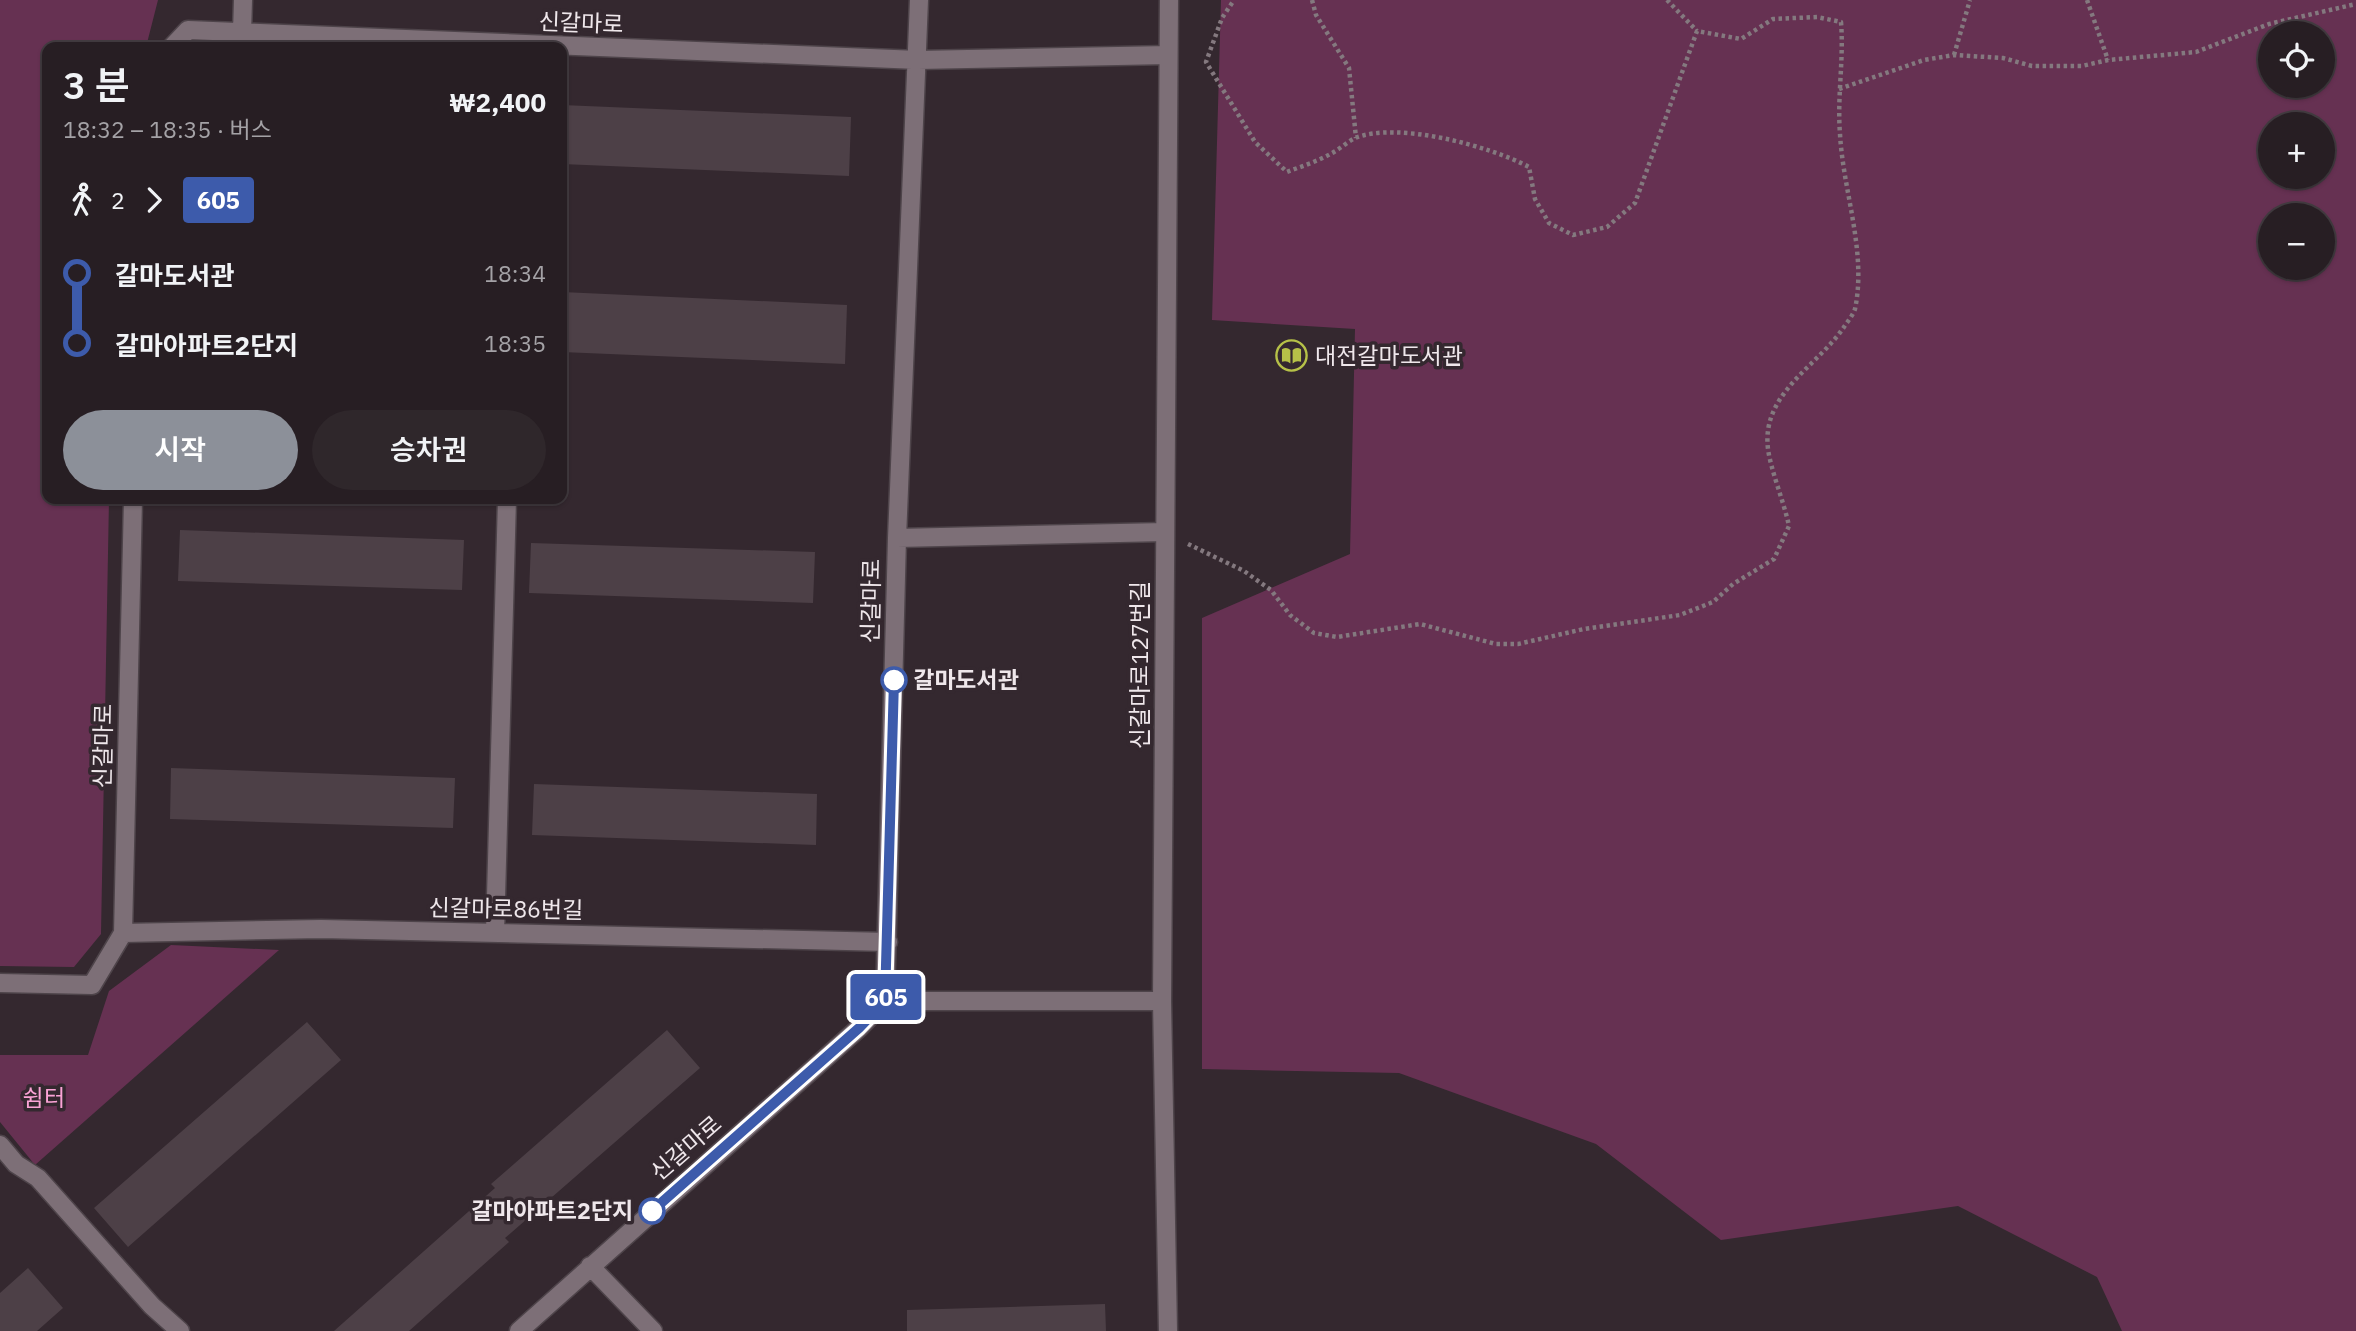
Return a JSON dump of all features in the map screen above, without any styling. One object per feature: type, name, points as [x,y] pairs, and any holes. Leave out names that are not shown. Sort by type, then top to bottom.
[{"type":"street","points":[[242,33],[243,0]]},
{"type":"street","name":"신갈마로","points":[[519,1331],[859,1028],[885,1001],[897,538],[919,0]]},
{"type":"street","name":"신갈마로127번길","points":[[1168,1331],[1162,1001],[1170,0]]},
{"type":"street","name":"신갈마로","points":[[177,42],[188,30],[434,42]]},
{"type":"street","name":"신갈마로","points":[[567,48],[918,60],[1168,55]]},
{"type":"street","name":"신갈마로","points":[[0,983],[92,985],[123,933],[133,504]]},
{"type":"street","points":[[495,933],[507,504]]},
{"type":"street","name":"신갈마로","points":[[897,538],[1165,532]]},
{"type":"street","name":"신갈마로86번길","points":[[123,933],[321,929],[888,942]]},
{"type":"street","points":[[885,1001],[1162,1001]]},
{"type":"street","points":[[0,1145],[16,1164],[38,1178],[152,1306],[180,1331]]},
{"type":"street","points":[[590,1266],[653,1331]]},
{"type":"path","points":[[1234,0],[1222,18],[1206,62],[1255,142],[1287,172],[1330,154],[1356,138],[1386,133],[1428,137],[1504,154],[1529,167],[1535,199],[1549,223],[1573,235],[1607,227],[1635,202],[1697,31]]},
{"type":"path","points":[[1312,0],[1316,15],[1349,68],[1356,138]]},
{"type":"path","points":[[1165,532],[1244,571],[1271,590],[1290,615],[1314,633],[1337,636],[1420,624],[1496,644],[1518,644],[1584,629],[1680,615],[1713,602],[1734,584],[1774,559],[1789,526],[1768,449],[1769,425],[1787,387],[1809,363],[1831,347],[1854,312],[1858,269],[1843,166],[1839,89],[1843,58],[1841,22],[1817,17],[1773,19],[1741,39],[1697,31],[1667,0]]},
{"type":"path","points":[[1954,55],[1969,0]]},
{"type":"path","points":[[2087,0],[2108,60]]},
{"type":"path","points":[[1839,89],[1924,61],[1954,55],[2003,58],[2032,66],[2082,66],[2108,60],[2196,52],[2269,24],[2356,4]]},
{"type":"green space","points":[[0,0],[158,0],[147,42],[42,42],[42,504],[109,504],[101,934],[74,967],[0,966]]},
{"type":"green space","points":[[1221,0],[2356,0],[2356,1331],[2122,1331],[2097,1277],[1958,1206],[1721,1240],[1596,1144],[1399,1073],[1202,1069],[1202,618],[1350,554],[1355,329],[1212,320]]},
{"type":"green space","name":"쉼터","points":[[171,945],[279,950],[35,1165],[0,1122],[0,1055],[88,1055],[109,991]]},
{"type":"building","points":[[567,105],[851,117],[849,176],[567,164]]},
{"type":"building","points":[[567,292],[847,305],[845,364],[567,352]]},
{"type":"building","points":[[180,530],[464,540],[462,590],[178,581]]},
{"type":"building","points":[[531,543],[815,552],[813,603],[529,593]]},
{"type":"building","points":[[171,768],[455,778],[453,828],[170,819]]},
{"type":"building","points":[[534,784],[817,794],[816,845],[532,835]]},
{"type":"building","points":[[307,1022],[341,1060],[128,1247],[94,1208]]},
{"type":"building","points":[[667,1030],[700,1068],[505,1238],[509,1242],[409,1331],[334,1331],[495,1188],[491,1184]]},
{"type":"building","points":[[28,1268],[63,1308],[37,1331],[0,1331],[0,1293]]},
{"type":"building","points":[[1105,1304],[1106,1331],[907,1331],[907,1310]]},
{"type":"bus line","name":"605","points":[[652,1211],[859,1028],[885,1001],[894,680]]},
{"type":"place","name":"대전갈마도서관","points":[[1292,356]]},
{"type":"place","name":"갈마도서관","points":[[894,680]]},
{"type":"place","name":"갈마아파트2단지","points":[[652,1211]]}]
